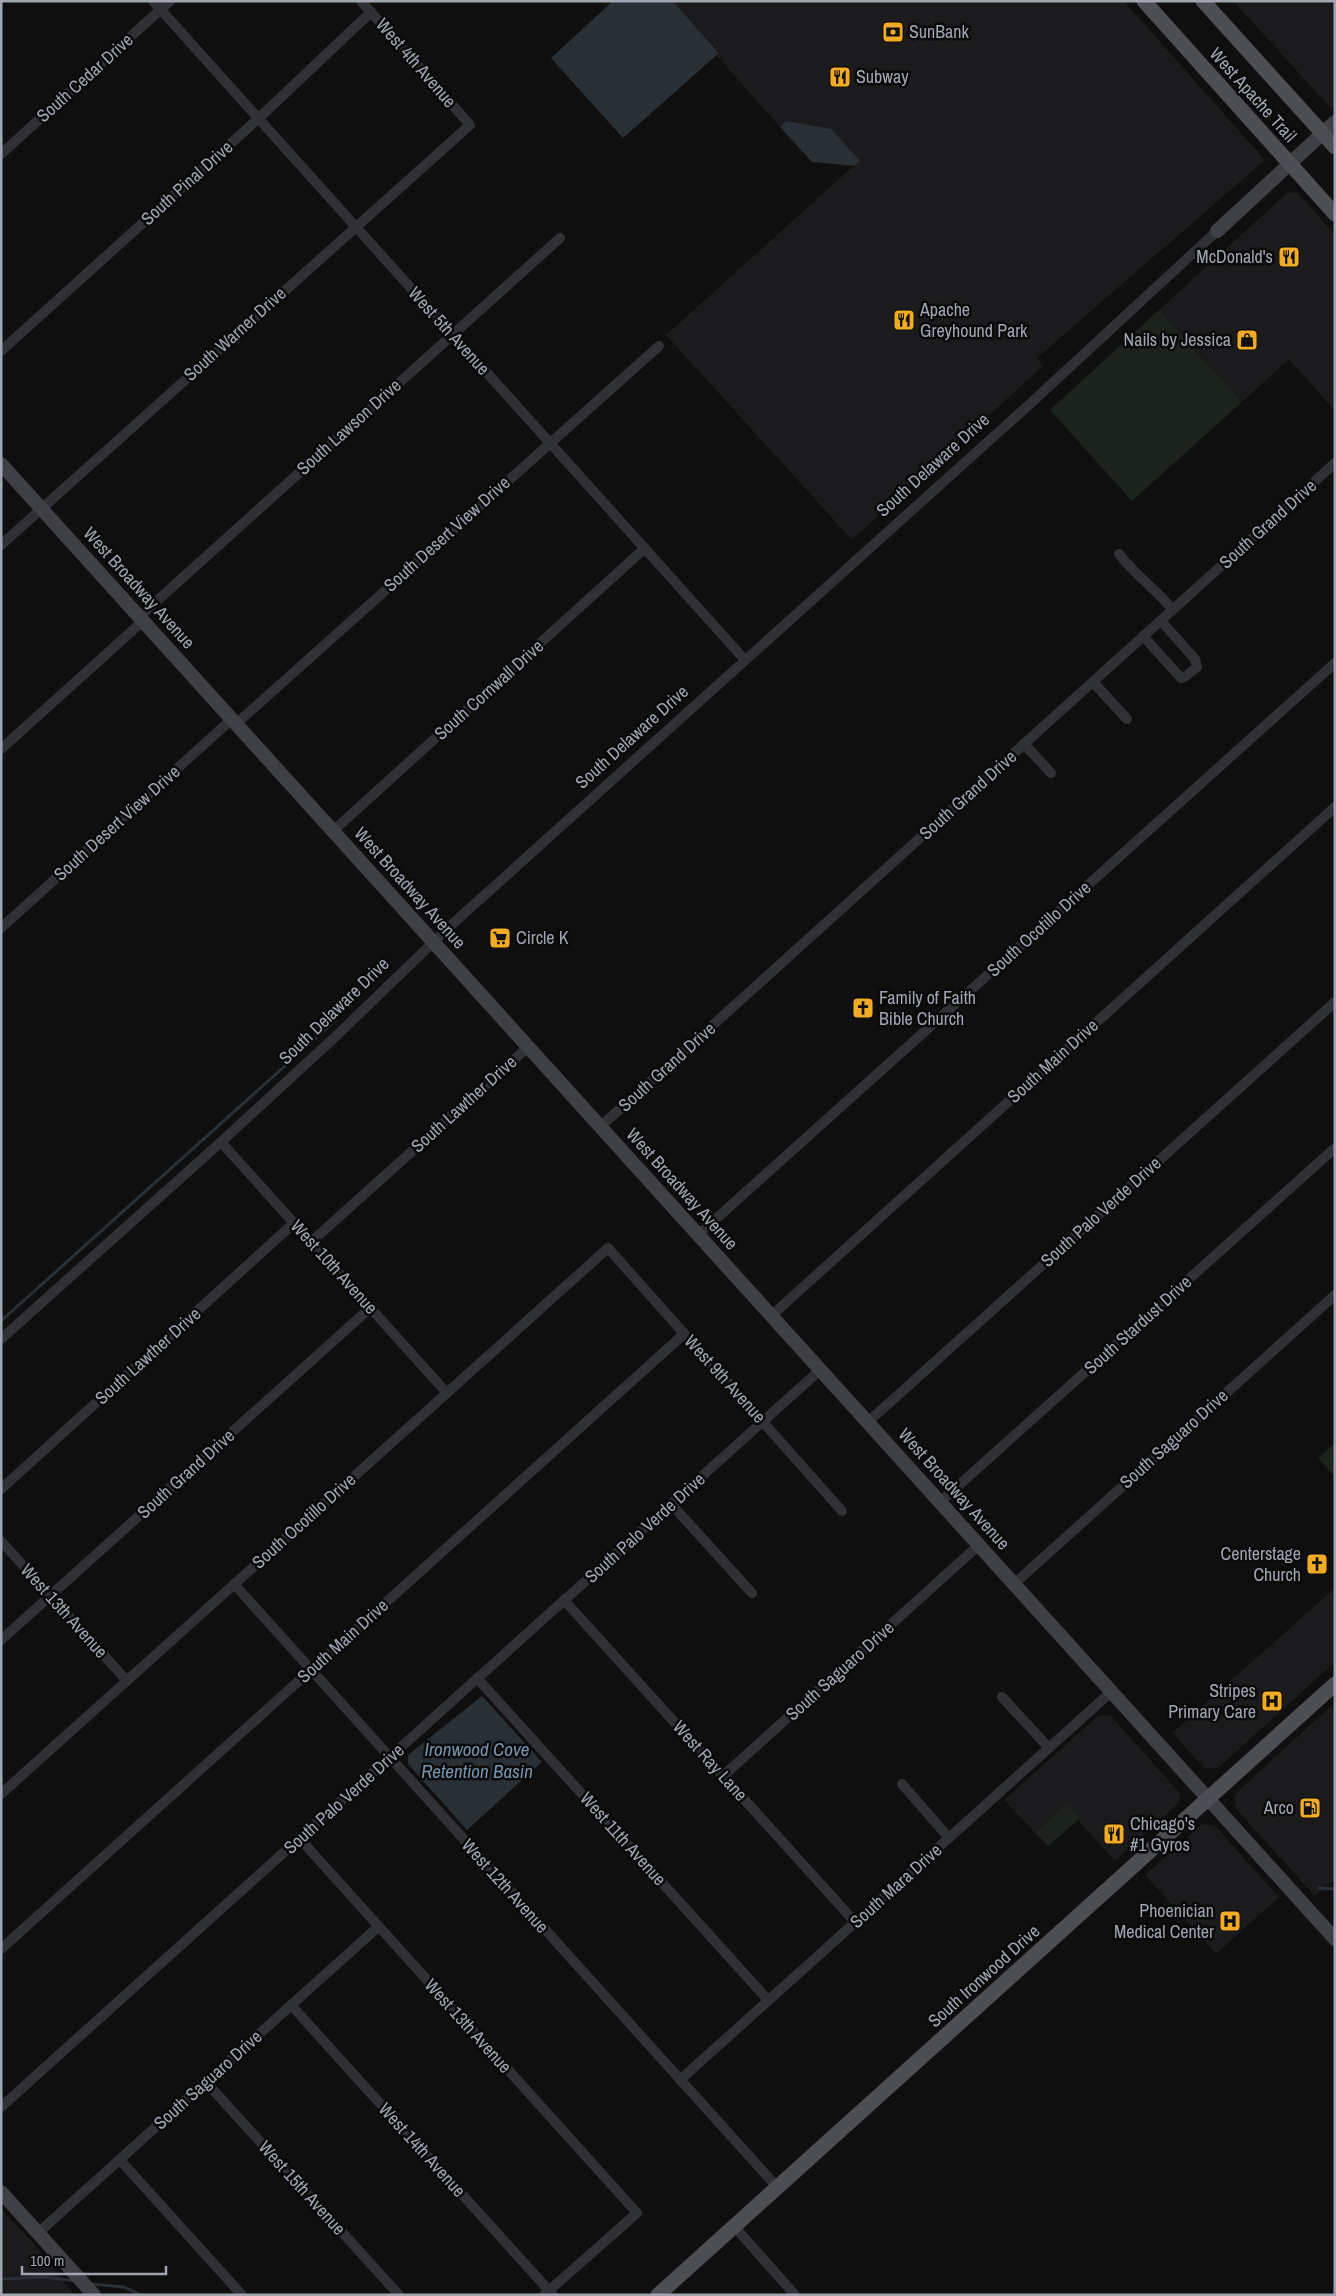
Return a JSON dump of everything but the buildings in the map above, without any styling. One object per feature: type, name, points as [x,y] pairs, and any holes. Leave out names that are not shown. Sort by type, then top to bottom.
[{"type":"main road","name":"West Apache Trail","points":[[1144,1],[1335,214]]},
{"type":"main road","name":"West Apache Trail","points":[[1203,1],[1335,147]]},
{"type":"main road","name":"South Delaware Drive","points":[[1218,231],[1335,122]]},
{"type":"main road","name":"West Broadway Avenue","points":[[1,464],[1335,1939]]},
{"type":"main road","name":"South Ironwood Drive","points":[[658,2295],[1335,1684]]},
{"type":"main road","points":[[1,2192],[94,2295]]},
{"type":"street","name":"West 5th Avenue","points":[[153,1],[746,660]]},
{"type":"street","name":"South Cedar Drive","points":[[1,154],[170,1]]},
{"type":"street","name":"West 4th Avenue","points":[[362,1],[470,125]]},
{"type":"street","name":"South Pinal Drive","points":[[1,351],[258,119],[371,12]]},
{"type":"street","name":"South Warner Drive","points":[[1,545],[470,125]]},
{"type":"street","name":"South Delaware Drive","points":[[2,1336],[222,1142],[334,1039],[433,942],[1218,231]]},
{"type":"street","name":"South Lawson Drive","points":[[1,749],[452,334],[560,238]]},
{"type":"street","name":"South Desert View Drive","points":[[1,928],[659,346]]},
{"type":"street","name":"South Grand Drive","points":[[600,1127],[1335,463]]},
{"type":"street","name":"South Cornwall Drive","points":[[333,831],[645,548]]},
{"type":"street","points":[[1120,554],[1128,566],[1160,594],[1173,610]]},
{"type":"street","points":[[1143,636],[1180,678],[1186,676],[1197,667],[1195,660],[1161,621]]},
{"type":"street","name":"South Ocotillo Drive","points":[[698,1235],[1335,663]]},
{"type":"street","points":[[1093,682],[1127,719]]},
{"type":"street","points":[[1024,744],[1051,773]]},
{"type":"street","name":"South Main Drive","points":[[771,1316],[1335,807]]},
{"type":"street","name":"South Palo Verde Drive","points":[[868,1422],[1335,1002]]},
{"type":"street","name":"South Lawther Drive","points":[[311,1242],[528,1046]]},
{"type":"street","name":"West 10th Avenue","points":[[222,1142],[446,1392]]},
{"type":"street","name":"South Stardust Drive","points":[[940,1502],[1335,1148]]},
{"type":"street","name":"South Lawther Drive","points":[[1,1488],[294,1223]]},
{"type":"street","name":"South Ocotillo Drive","points":[[1,1794],[608,1248]]},
{"type":"street","name":"West 9th Avenue","points":[[608,1248],[842,1511]]},
{"type":"street","name":"South Saguaro Drive","points":[[1014,1584],[1335,1295]]},
{"type":"street","name":"South Grand Drive","points":[[1,1640],[370,1308]]},
{"type":"street","name":"South Main Drive","points":[[1,1949],[684,1334]]},
{"type":"street","name":"South Palo Verde Drive","points":[[1,2107],[820,1370]]},
{"type":"street","points":[[671,1504],[752,1592]]},
{"type":"street","name":"West 13th Avenue","points":[[1,1541],[127,1681]]},
{"type":"street","name":"South Saguaro Drive","points":[[723,1776],[979,1545]]},
{"type":"street","name":"West 12th Avenue","points":[[234,1584],[777,2187]]},
{"type":"street","name":"West Ray Lane","points":[[564,1600],[855,1922]]},
{"type":"street","name":"West 11th Avenue","points":[[477,1678],[768,2000]]},
{"type":"street","name":"South Mara Drive","points":[[680,2080],[1111,1692]]},
{"type":"street","points":[[1002,1697],[1048,1748]]},
{"type":"street","points":[[902,1784],[949,1838]]},
{"type":"street","name":"West 13th Avenue","points":[[300,1839],[637,2213],[549,2293]]},
{"type":"street","name":"South Saguaro Drive","points":[[38,2232],[378,1926]]},
{"type":"street","name":"West 14th Avenue","points":[[291,2005],[549,2293]]},
{"type":"street","name":"West 15th Avenue","points":[[206,2082],[399,2295]]},
{"type":"street","points":[[120,2160],[242,2295]]},
{"type":"street","points":[[734,2226],[795,2295]]},
{"type":"shaded area","points":[[673,1],[1124,1],[1265,160],[1037,358],[1043,366],[852,540],[666,335],[859,161],[805,125],[786,121],[780,127],[716,55],[719,52]]},
{"type":"shaded area","points":[[1233,1],[1335,1],[1335,105],[1331,108]]},
{"type":"shaded area","points":[[1288,192],[1298,193],[1335,235],[1335,411],[1289,359],[1242,402],[1159,310]]},
{"type":"shaded area","points":[[1159,310],[1242,402],[1132,501],[1050,410]]},
{"type":"shaded area","points":[[1335,1443],[1335,1477],[1318,1458]]},
{"type":"shaded area","points":[[1335,1588],[1335,1662],[1218,1768],[1204,1768],[1172,1733]]},
{"type":"shaded area","points":[[1330,1707],[1335,1712],[1335,1879],[1315,1896],[1236,1809],[1234,1797],[1237,1792]]},
{"type":"shaded area","points":[[1110,1715],[1180,1793],[1179,1803],[1115,1861],[1078,1820],[1048,1846],[1004,1800],[1098,1716]]},
{"type":"shaded area","points":[[1067,1804],[1080,1818],[1048,1846],[1035,1832]]},
{"type":"shaded area","points":[[1202,1824],[1215,1826],[1279,1897],[1216,1954],[1145,1875]]},
{"type":"shaded area","points":[[1,2209],[34,2244],[74,2295],[1,2295]]},
{"type":"water","points":[[613,1],[673,1],[719,53],[623,138],[551,58]]},
{"type":"water","points":[[786,121],[831,129],[860,161],[854,166],[812,162],[780,127]]},
{"type":"water","name":"Ironwood Cove Retention Basin","points":[[482,1696],[542,1762],[467,1830],[408,1764],[408,1755]]},
{"type":"waterway","points":[[1,1321],[336,1020]]},
{"type":"waterway","points":[[1319,1888],[1335,1889]]},
{"type":"waterway","points":[[1,2279],[44,2277],[75,2281]]},
{"type":"waterway","points":[[91,2284],[124,2287],[141,2295]]},
{"type":"place","name":"SunBank","points":[[893,32]]},
{"type":"place","name":"Subway","points":[[840,77]]},
{"type":"place","name":"McDonald's","points":[[1289,257]]},
{"type":"place","name":"Apache Greyhound Park","points":[[904,320]]},
{"type":"place","name":"Nails by Jessica","points":[[1247,340]]},
{"type":"place","name":"Circle K","points":[[500,938]]},
{"type":"place","name":"Family of Faith Bible Church","points":[[863,1008]]},
{"type":"place","name":"Centerstage Church","points":[[1317,1564]]},
{"type":"place","name":"Stripes Primary Care","points":[[1272,1701]]},
{"type":"place","name":"Arco","points":[[1310,1808]]},
{"type":"place","name":"Chicago's #1 Gyros","points":[[1114,1834]]},
{"type":"place","name":"Phoenician Medical Center","points":[[1230,1921]]}]
